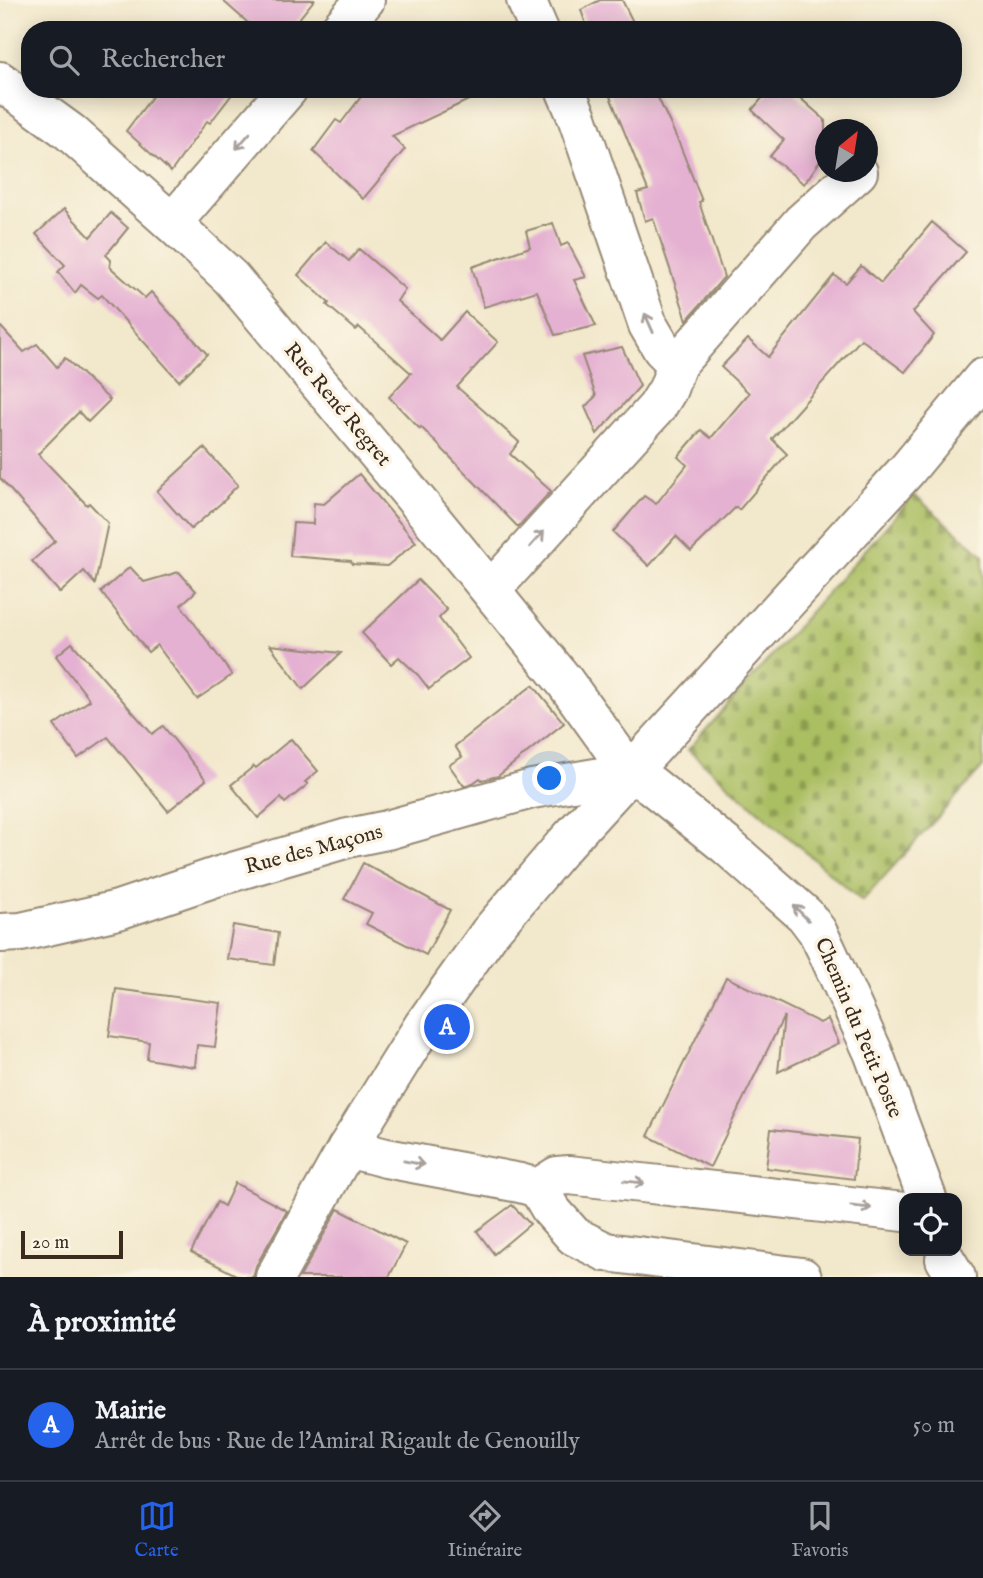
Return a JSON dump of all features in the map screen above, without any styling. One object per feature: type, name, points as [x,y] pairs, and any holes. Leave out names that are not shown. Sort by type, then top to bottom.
[{"type":"street","points":[[347,21],[365,0]]},
{"type":"street","points":[[527,0],[535,21]]},
{"type":"street","name":"Rue René Regret","points":[[0,81],[21,96]]},
{"type":"street","name":"Rue René Regret","points":[[23,98],[70,132],[231,278],[491,590],[565,682],[630,772]]},
{"type":"street","points":[[172,223],[280,98]]},
{"type":"street","points":[[569,98],[648,325],[662,349],[677,364]]},
{"type":"street","points":[[491,590],[657,407],[668,389],[677,364],[801,223],[847,182]]},
{"type":"street","points":[[275,1277],[347,1148],[423,1026],[490,932],[563,846],[907,470],[983,378]]},
{"type":"street","name":"Rue des Maçons","points":[[0,933],[20,932],[118,911],[232,872],[348,838],[387,830],[532,789],[630,772]]},
{"type":"street","name":"Chemin du Petit Poste","points":[[630,772],[651,785],[727,846],[805,915],[817,931],[873,1052],[926,1193]]},
{"type":"street","points":[[347,1148],[538,1188],[557,1176],[569,1175],[899,1211]]},
{"type":"street","points":[[538,1188],[551,1210],[574,1236],[606,1252],[802,1277]]},
{"type":"green space","points":[[914,495],[983,555],[983,767],[862,901],[688,750]]},
{"type":"building","points":[[222,0],[314,0],[297,21],[246,21]]},
{"type":"building","points":[[600,0],[622,0],[632,21],[585,21],[581,10]]},
{"type":"building","points":[[151,98],[229,98],[210,123],[207,121],[171,172],[126,131]]},
{"type":"building","points":[[360,98],[473,98],[392,136],[405,149],[363,199],[313,151],[336,120],[341,123]]},
{"type":"building","points":[[611,98],[658,98],[702,201],[699,202],[724,277],[687,320],[653,218],[645,221],[637,193],[648,190]]},
{"type":"building","points":[[762,98],[800,98],[824,119],[815,119],[815,168],[804,184],[770,156],[784,140],[752,110]]},
{"type":"building","points":[[64,209],[90,237],[111,213],[128,228],[106,255],[111,260],[110,267],[145,298],[151,292],[207,354],[179,381],[102,295],[98,298],[81,285],[75,293],[58,272],[65,265],[36,234]]},
{"type":"building","points":[[932,222],[966,252],[913,312],[934,335],[905,372],[861,339],[772,439],[787,454],[739,510],[736,507],[691,551],[676,536],[649,566],[613,532],[644,496],[656,504],[687,465],[678,457],[701,430],[711,438],[749,393],[721,367],[748,339],[768,357],[834,275],[846,283],[861,266],[881,283]]},
{"type":"building","points":[[553,223],[561,246],[568,243],[586,277],[574,280],[596,326],[555,335],[537,291],[484,307],[472,267],[530,247],[526,231]]},
{"type":"building","points":[[326,242],[349,261],[359,249],[405,289],[397,301],[440,340],[465,312],[498,342],[457,387],[519,442],[510,454],[551,491],[518,527],[389,397],[411,373],[359,327],[356,330],[327,305],[329,303],[298,275]]},
{"type":"building","points":[[0,326],[24,352],[37,344],[57,367],[65,358],[110,400],[88,422],[79,412],[38,454],[108,523],[95,584],[84,571],[60,593],[32,561],[55,541],[0,478]]},
{"type":"building","points":[[622,347],[640,386],[597,434],[585,407],[596,396],[582,356]]},
{"type":"building","points":[[204,448],[238,485],[191,529],[157,491]]},
{"type":"building","points":[[359,474],[416,542],[387,566],[290,556],[293,523],[313,524],[314,503],[324,504]]},
{"type":"building","points":[[130,567],[144,582],[179,572],[196,591],[181,605],[232,675],[197,699],[157,645],[148,652],[101,592]]},
{"type":"building","points":[[418,580],[447,610],[439,618],[469,658],[429,689],[399,657],[391,664],[362,633]]},
{"type":"building","points":[[72,643],[152,734],[163,726],[206,780],[168,811],[108,737],[78,758],[54,725],[90,700],[56,656]]},
{"type":"building","points":[[270,645],[341,653],[303,689]]},
{"type":"building","points":[[533,685],[564,723],[498,776],[482,780],[480,778],[464,786],[449,765],[462,757],[455,746]]},
{"type":"building","points":[[291,739],[318,771],[305,782],[308,784],[285,803],[281,798],[258,818],[231,785]]},
{"type":"building","points":[[363,863],[450,910],[426,955],[366,924],[372,913],[344,899]]},
{"type":"building","points":[[233,925],[278,933],[274,965],[227,959]]},
{"type":"building","points":[[726,977],[820,1023],[828,1019],[839,1043],[778,1072],[784,1016],[710,1167],[648,1136]]},
{"type":"building","points":[[116,989],[221,1003],[215,1047],[197,1045],[195,1067],[147,1059],[149,1042],[109,1036]]},
{"type":"building","points":[[771,1129],[858,1139],[854,1179],[766,1168]]},
{"type":"building","points":[[235,1183],[287,1211],[256,1266],[253,1277],[240,1277],[191,1252],[217,1202],[224,1206]]},
{"type":"building","points":[[512,1205],[530,1224],[494,1254],[477,1231]]},
{"type":"building","points":[[338,1209],[406,1244],[389,1277],[300,1277]]},
{"type":"place","name":"Mairie","points":[[447,1027]]}]
